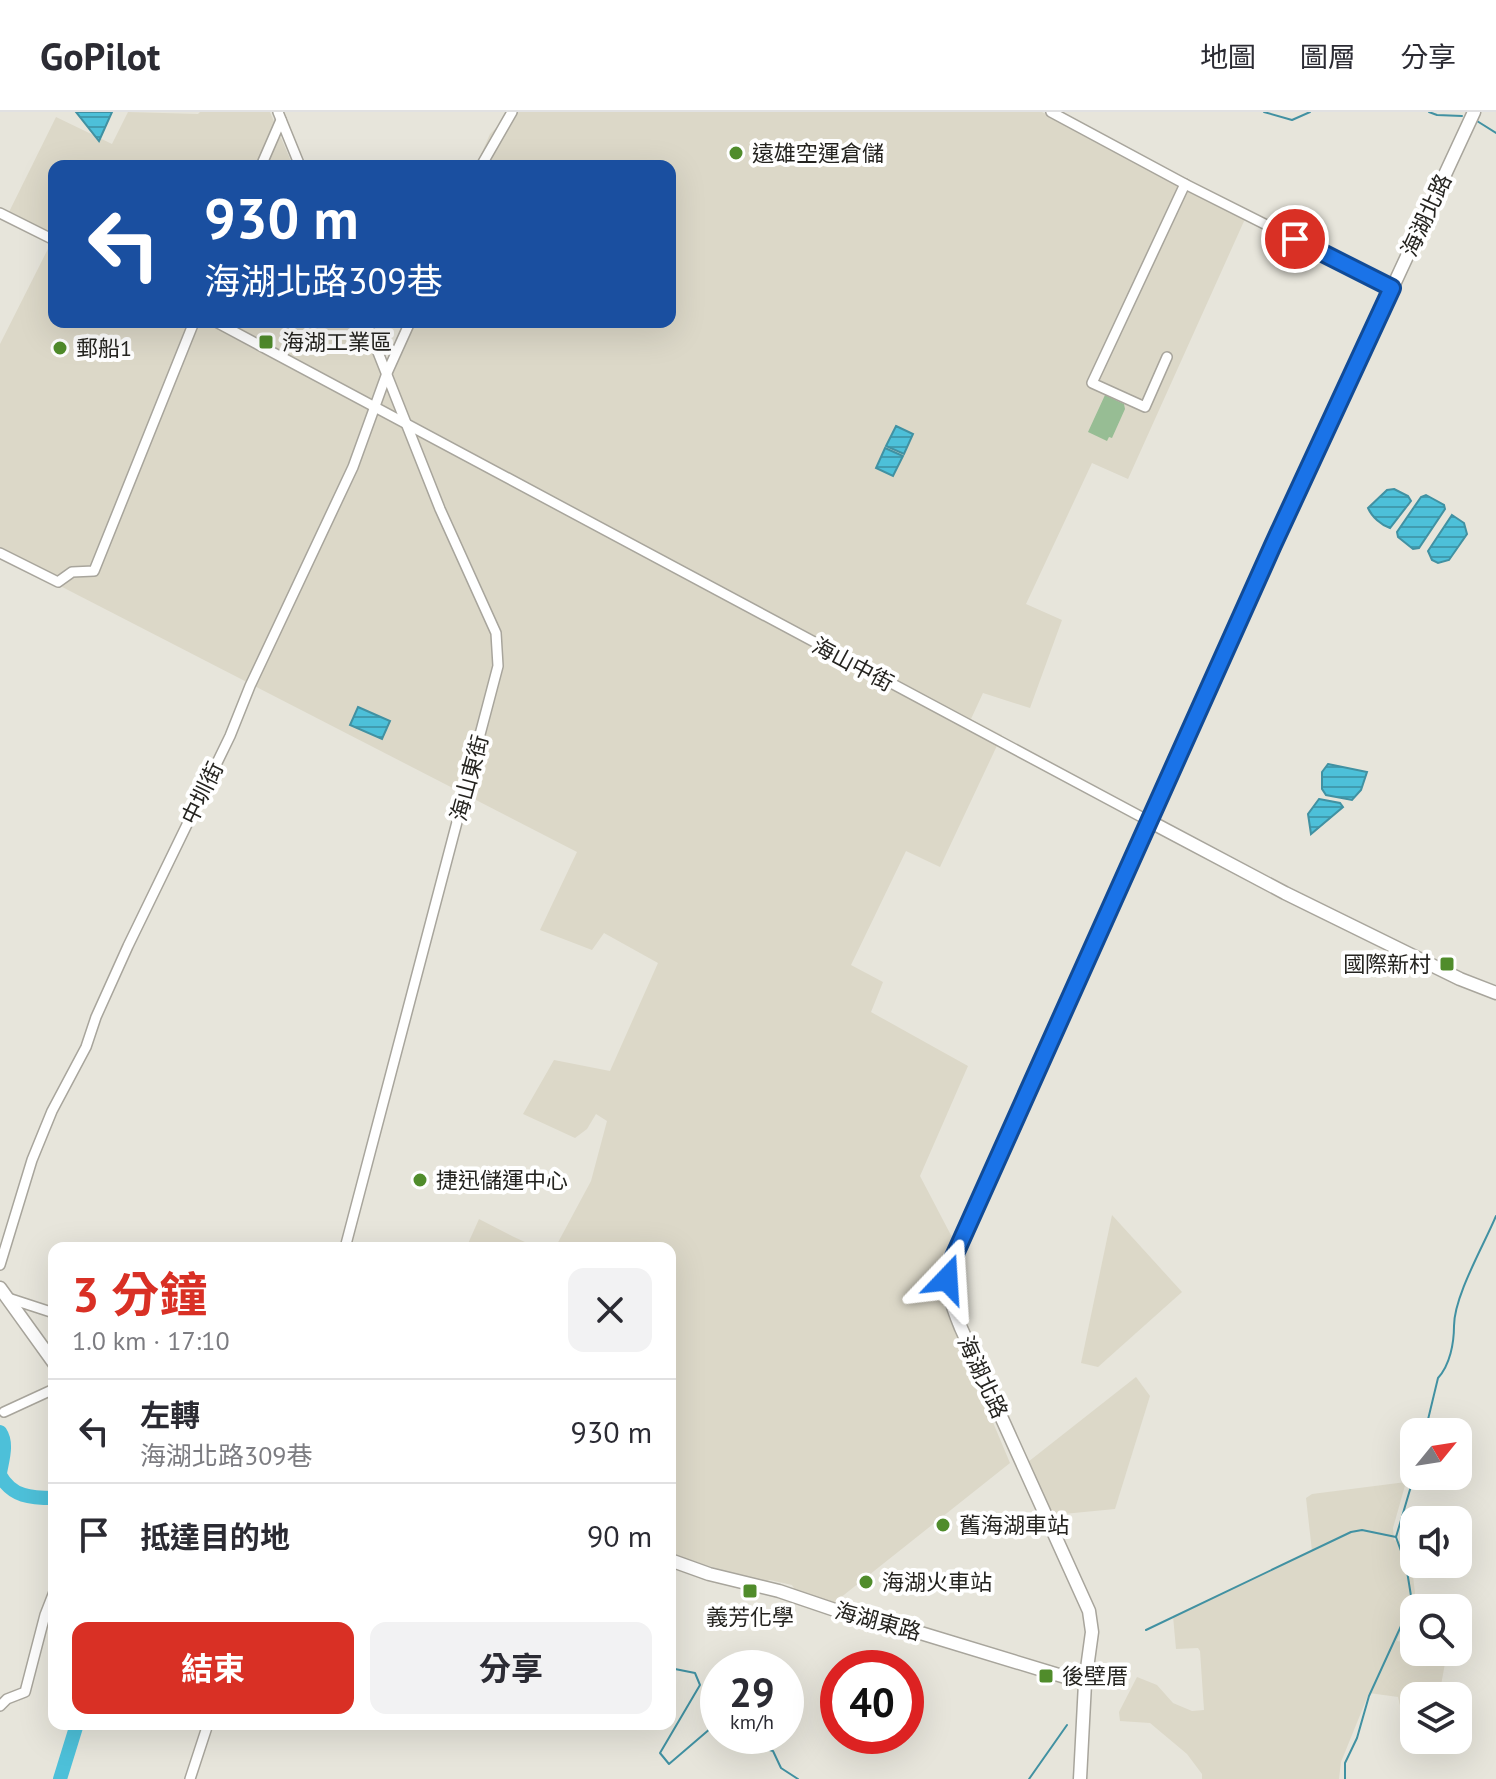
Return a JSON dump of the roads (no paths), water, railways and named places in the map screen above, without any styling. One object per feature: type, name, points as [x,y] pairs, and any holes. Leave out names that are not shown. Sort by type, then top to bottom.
[{"type":"street","points":[[484,160],[512,112]]},
{"type":"street","points":[[1051,112],[1185,184],[1392,288]]},
{"type":"street","name":"海湖北路","points":[[1080,1779],[1085,1683],[1092,1632],[1089,1611],[948,1298],[947,1279],[951,1263],[1273,545],[1474,112]]},
{"type":"street","points":[[263,160],[280,116]]},
{"type":"street","points":[[280,116],[298,160]]},
{"type":"street","points":[[1167,357],[1145,407],[1092,383],[1185,184]]},
{"type":"street","points":[[0,213],[48,237]]},
{"type":"street","points":[[0,553],[58,582],[72,572],[94,571],[192,328]]},
{"type":"street","name":"海山中街","points":[[227,328],[1149,821],[1298,899],[1460,979],[1496,993]]},
{"type":"street","name":"海山東街","points":[[347,1242],[498,666],[496,633],[440,509],[368,328]]},
{"type":"street","name":"中圳街","points":[[0,1265],[32,1160],[52,1111],[86,1047],[128,946],[230,736],[353,467],[374,406],[407,328]]},
{"type":"street","points":[[4,1293],[48,1311]]},
{"type":"street","points":[[4,1293],[48,1355]]},
{"type":"street","points":[[4,1412],[48,1392]]},
{"type":"street","name":"海湖東路","points":[[676,1562],[1085,1683]]},
{"type":"street","points":[[0,1706],[7,1699],[25,1692],[48,1607]]},
{"type":"street","points":[[1053,1672],[1073,1668],[1089,1654]]},
{"type":"street","points":[[190,1779],[206,1730]]},
{"type":"water","points":[[76,112],[112,112],[99,141]]},
{"type":"water","points":[[896,426],[913,434],[904,454],[886,446]]},
{"type":"water","points":[[885,448],[903,456],[893,476],[876,468]]},
{"type":"water","points":[[1394,489],[1411,501],[1390,528],[1377,520],[1368,508],[1387,490]]},
{"type":"water","points":[[1426,495],[1444,505],[1445,509],[1419,548],[1413,549],[1398,537],[1397,532],[1421,497]]},
{"type":"water","points":[[1452,515],[1464,523],[1467,534],[1449,560],[1438,563],[1432,560],[1428,551]]},
{"type":"water","points":[[358,707],[390,721],[382,739],[350,725]]},
{"type":"water","points":[[1328,764],[1367,772],[1361,790],[1352,800],[1326,795],[1322,789],[1322,772]]},
{"type":"water","points":[[1319,799],[1340,803],[1343,807],[1311,834],[1308,814]]},
{"type":"waterway","points":[[1264,112],[1292,120],[1310,112]]},
{"type":"waterway","points":[[1429,112],[1462,116]]},
{"type":"waterway","points":[[1477,121],[1496,133]]},
{"type":"waterway","points":[[1428,1418],[1438,1378],[1450,1354],[1459,1300],[1496,1216]]},
{"type":"waterway","points":[[0,1432],[4,1447],[0,1473]]},
{"type":"waterway","points":[[0,1475],[16,1492],[48,1498]]},
{"type":"waterway","points":[[1146,1630],[1351,1532],[1362,1530],[1396,1537],[1410,1490]]},
{"type":"waterway","points":[[1345,1779],[1345,1763],[1357,1738],[1369,1696],[1412,1602],[1406,1565],[1396,1537]]},
{"type":"waterway","points":[[676,1669],[695,1673],[700,1685]]},
{"type":"waterway","points":[[676,1726],[700,1685]]},
{"type":"waterway","points":[[1029,1779],[1067,1725]]},
{"type":"waterway","points":[[60,1779],[75,1730]]},
{"type":"waterway","points":[[674,1730],[660,1753],[669,1764],[700,1737]]},
{"type":"waterway","points":[[774,1754],[781,1768],[798,1779]]},
{"type":"place","name":"遠雄空運倉儲","points":[[736,153]]},
{"type":"place","name":"海湖工業區","points":[[266,342]]},
{"type":"place","name":"郵船1","points":[[60,348]]},
{"type":"place","name":"國際新村","points":[[1447,964]]},
{"type":"place","name":"捷迅儲運中心","points":[[420,1180]]},
{"type":"place","name":"舊海湖車站","points":[[943,1525]]},
{"type":"place","name":"海湖火車站","points":[[866,1582]]},
{"type":"place","name":"義芳化學","points":[[750,1591]]},
{"type":"place","name":"後壁厝","points":[[1046,1676]]}]
